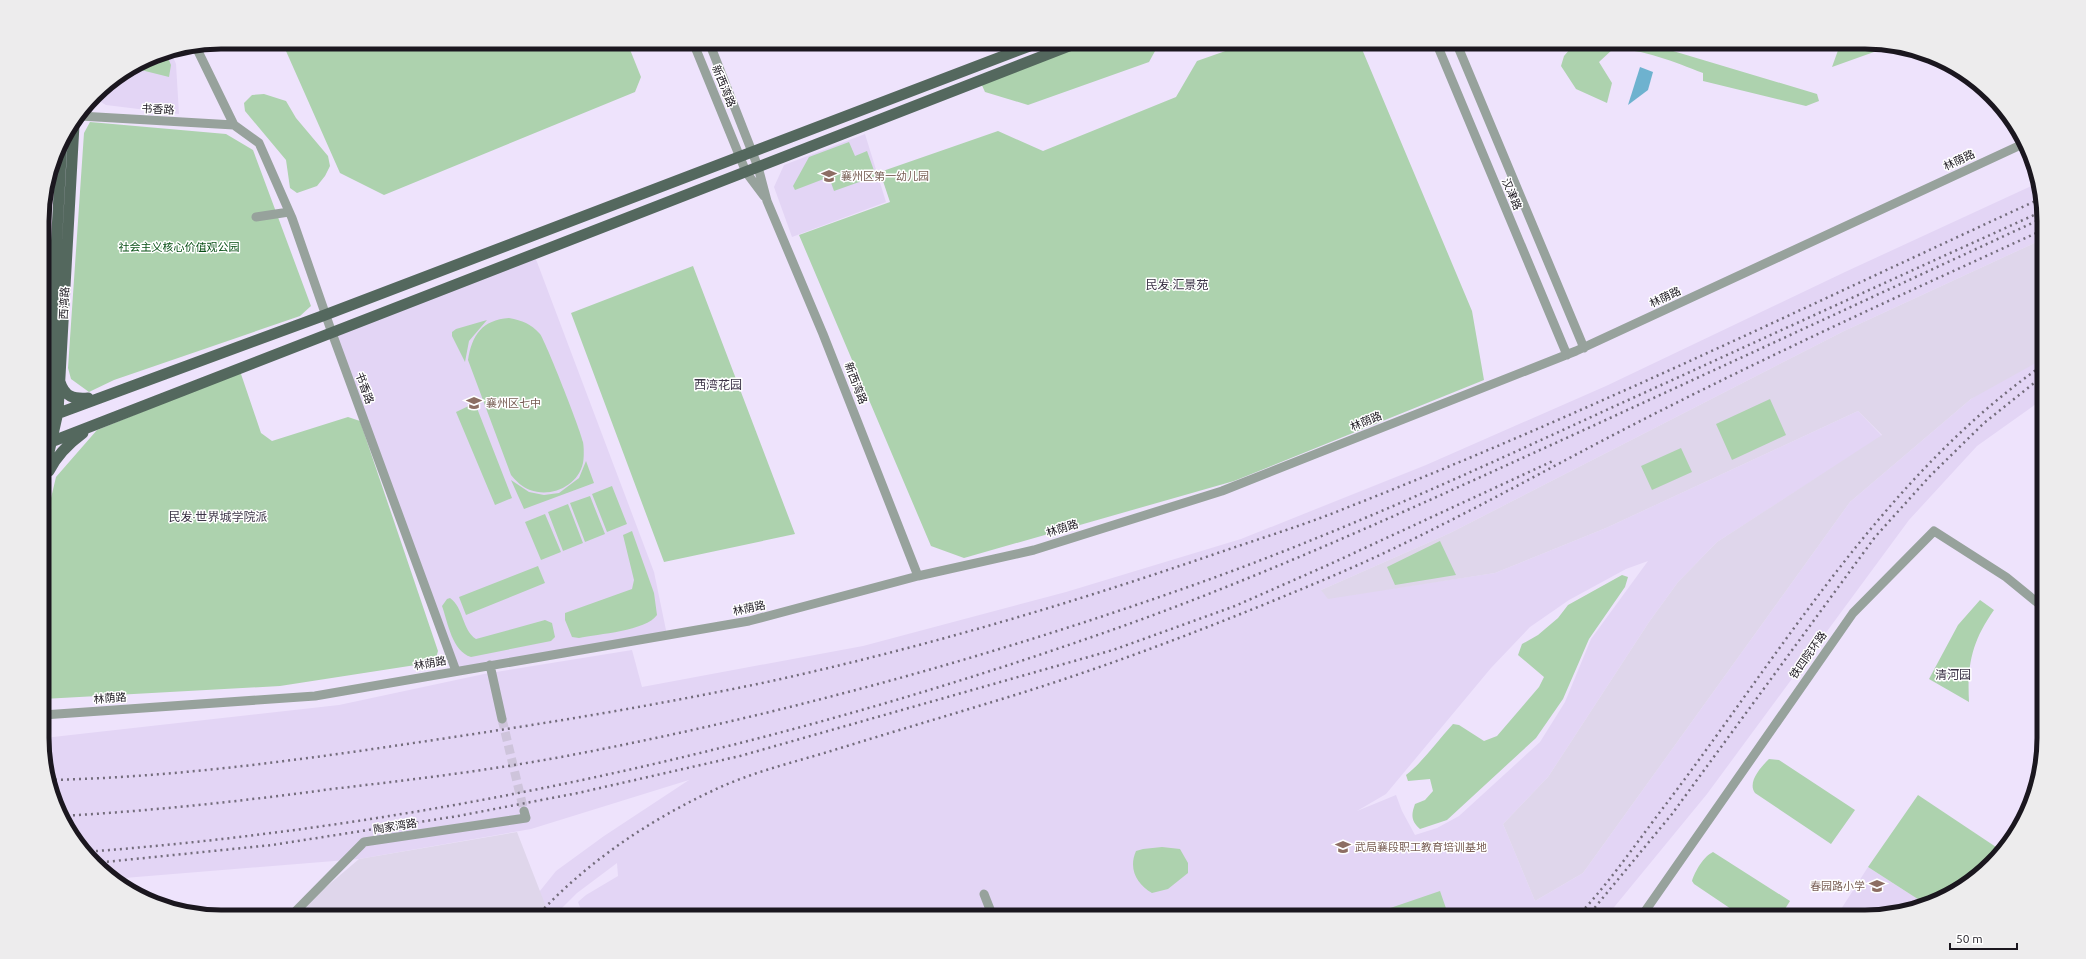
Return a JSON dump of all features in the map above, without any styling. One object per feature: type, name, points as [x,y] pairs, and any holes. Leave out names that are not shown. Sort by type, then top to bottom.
[{"type":"main road","points":[[49,416],[326,315],[1022,49]]},
{"type":"main road","points":[[49,440],[92,426],[1061,49]]},
{"type":"main road","name":"西湾路","points":[[49,404],[55,382],[73,133]]},
{"type":"main road","name":"西湾路","points":[[49,434],[58,412],[55,382],[61,156]]},
{"type":"main road","points":[[49,389],[55,382],[65,393],[74,399],[98,398]]},
{"type":"main road","points":[[49,471],[55,459],[64,448],[92,426]]},
{"type":"street","name":"新西湾路","points":[[696,49],[746,172],[767,201]]},
{"type":"street","name":"新西湾路","points":[[712,49],[753,152],[767,201],[823,334],[918,576]]},
{"type":"street","name":"汉津路","points":[[1439,49],[1567,355]]},
{"type":"street","name":"汉津路","points":[[1459,49],[1584,348]]},
{"type":"street","name":"书香路","points":[[198,50],[234,125],[259,143],[289,212],[456,671]]},
{"type":"street","name":"书香路","points":[[85,116],[234,125]]},
{"type":"street","name":"林荫路","points":[[49,715],[315,696],[749,621],[918,576],[1034,550],[1222,491],[1567,355],[2019,146]]},
{"type":"street","points":[[256,217],[289,212]]},
{"type":"street","name":"铁四院环路","points":[[1646,910],[1853,612],[1934,531],[2006,577],[2037,602]]},
{"type":"street","points":[[490,665],[502,719]]},
{"type":"street","name":"陶家湾路","points":[[297,910],[364,842],[526,818],[524,811]]},
{"type":"street","points":[[984,894],[990,910]]},
{"type":"shaded area","points":[[173,56],[176,64],[179,114],[106,105],[98,100],[116,85],[135,72],[155,62]]},
{"type":"shaded area","name":"襄州区第一幼儿园","points":[[865,134],[886,202],[792,237],[774,187],[784,165]]},
{"type":"shaded area","points":[[2033,185],[2037,210],[2037,242],[1844,331],[1450,533],[1321,590],[1375,591],[1495,573],[1606,528],[1858,411],[1882,436],[1717,542],[1678,582],[1649,622],[1548,777],[1503,824],[1535,901],[1583,873],[1850,502],[1971,399],[2037,354],[2037,403],[1977,446],[1909,520],[1707,794],[1612,910],[581,910],[578,902],[586,895],[618,876],[617,863],[577,893],[560,910],[525,910],[556,871],[604,836],[689,780],[531,829],[359,859],[122,878],[99,860],[72,824],[62,804],[52,771],[49,737],[339,705],[484,674],[632,650],[642,687],[863,646],[1066,592],[1241,539],[1426,465],[1606,386],[1845,272]],"holes":[[[1648,561],[1591,639],[1565,702],[1540,742],[1459,816],[1437,828],[1415,835],[1402,811],[1396,795],[1357,811],[1386,794],[1491,668],[1530,627],[1569,600],[1626,569]]]},
{"type":"shaded area","points":[[2037,242],[2037,362],[1971,399],[1850,502],[1583,873],[1535,901],[1503,824],[1548,777],[1649,622],[1678,582],[1717,542],[1882,435],[1858,411],[1606,528],[1495,573],[1328,599],[1321,590],[1450,533],[1844,331]]},
{"type":"shaded area","name":"襄州区七中","points":[[534,254],[654,572],[667,635],[456,671],[332,333]]},
{"type":"shaded area","points":[[517,832],[547,910],[299,910],[359,859]]},
{"type":"shaded area","name":"春园路小学","points":[[1868,867],[1921,901],[1887,909],[1840,910]]},
{"type":"green space","points":[[285,49],[630,49],[641,77],[635,92],[384,195],[340,173]]},
{"type":"green space","points":[[1061,49],[1156,49],[1149,62],[1028,105],[985,92],[980,81]]},
{"type":"green space","points":[[1231,49],[1362,49],[1472,311],[1484,380],[1234,481],[964,558],[931,546],[799,235],[890,202],[880,172],[998,131],[1043,151],[1176,97],[1197,61]]},
{"type":"green space","points":[[1570,49],[1613,49],[1599,62],[1612,83],[1607,103],[1576,89],[1561,66],[1564,56]]},
{"type":"green space","points":[[1613,49],[1666,49],[1817,94],[1819,101],[1806,106],[1703,81],[1703,73],[1647,54]]},
{"type":"green space","points":[[1838,49],[1881,49],[1832,67]]},
{"type":"green space","points":[[168,57],[171,65],[169,77],[141,70],[155,62]]},
{"type":"green space","points":[[264,94],[286,101],[296,118],[328,156],[330,166],[325,176],[317,186],[297,193],[290,188],[286,160],[245,111],[244,103],[252,95]]},
{"type":"green space","name":"社会主义核心价值观公园","points":[[90,122],[226,134],[253,150],[311,306],[300,316],[114,380],[89,392],[71,379],[68,368],[84,133]]},
{"type":"green space","points":[[849,142],[855,156],[867,151],[876,176],[834,191],[829,177],[795,190],[793,186],[809,157]]},
{"type":"green space","points":[[693,266],[795,534],[664,562],[571,313]]},
{"type":"green space","points":[[509,318],[526,323],[540,334],[563,386],[583,442],[583,463],[576,478],[570,484],[555,491],[538,492],[530,490],[519,484],[511,475],[468,360],[472,343],[480,330],[492,322]]},
{"type":"green space","points":[[487,320],[469,341],[465,362],[452,336],[452,332],[456,329]]},
{"type":"green space","points":[[236,374],[241,374],[261,433],[272,441],[348,417],[360,421],[438,651],[435,662],[280,686],[49,699],[49,507],[56,477],[97,430]]},
{"type":"green space","points":[[1770,399],[1786,435],[1732,460],[1716,424]]},
{"type":"green space","points":[[475,403],[512,498],[495,505],[456,412]]},
{"type":"green space","points":[[1681,448],[1692,472],[1652,490],[1641,466]]},
{"type":"green space","points":[[586,461],[594,483],[524,509],[511,480],[529,492],[544,495],[559,493],[579,478]]},
{"type":"green space","points":[[612,486],[627,524],[607,532],[592,494]]},
{"type":"green space","points":[[590,496],[605,534],[585,542],[570,503]]},
{"type":"green space","points":[[568,504],[583,543],[563,551],[548,512]]},
{"type":"green space","points":[[545,514],[561,552],[541,560],[525,522]]},
{"type":"green space","points":[[632,531],[654,593],[657,615],[643,625],[621,631],[579,638],[572,637],[565,620],[565,613],[632,589],[634,580],[623,535]]},
{"type":"green space","points":[[1440,541],[1456,575],[1395,585],[1387,567]]},
{"type":"green space","points":[[538,566],[545,583],[466,615],[459,597]]},
{"type":"green space","points":[[1622,575],[1628,577],[1625,587],[1589,639],[1563,699],[1536,738],[1447,820],[1420,829],[1413,820],[1413,811],[1415,804],[1425,800],[1433,791],[1430,779],[1408,781],[1406,775],[1425,757],[1453,724],[1459,725],[1484,741],[1497,736],[1539,687],[1544,677],[1518,655],[1522,644],[1538,635],[1558,618],[1568,605]]},
{"type":"green space","points":[[450,598],[458,607],[471,635],[476,639],[545,620],[552,623],[555,637],[551,641],[471,657],[459,649],[449,628],[442,606],[447,599]]},
{"type":"green space","points":[[1980,600],[1994,610],[1981,632],[1972,654],[1969,676],[1969,702],[1929,679],[1958,625]]},
{"type":"green space","points":[[1769,759],[1779,760],[1855,810],[1831,844],[1755,793],[1753,784],[1756,775]]},
{"type":"green space","points":[[1918,795],[1997,848],[1987,860],[1960,881],[1951,887],[1921,901],[1868,867]]},
{"type":"green space","points":[[1162,847],[1180,849],[1188,863],[1188,873],[1168,889],[1152,893],[1138,881],[1134,870],[1134,858],[1136,851]]},
{"type":"green space","points":[[1713,852],[1790,901],[1784,910],[1733,910],[1694,884],[1692,881],[1695,873],[1703,860]]},
{"type":"green space","points":[[1440,891],[1447,910],[1384,910]]},
{"type":"water","points":[[1640,67],[1653,72],[1648,90],[1628,105]]},
{"type":"tunnel","points":[[502,719],[524,811]]},
{"type":"railway","points":[[54,780],[154,775],[311,758],[580,717],[767,682],[880,655],[991,625],[1102,591],[1299,526],[1439,471],[1613,396],[2036,201]]},
{"type":"railway","points":[[68,816],[265,798],[504,767],[561,757],[720,724],[799,705],[956,662],[1188,587],[1350,525],[1508,455],[2037,214]]},
{"type":"railway","points":[[92,851],[215,840],[345,823],[475,801],[604,775],[732,745],[859,711],[985,673],[1109,631],[1221,589],[1332,543],[1551,445],[2037,221]]},
{"type":"railway","points":[[543,910],[575,879],[618,845],[664,816],[712,791],[770,769],[1015,695],[1094,669],[1251,610],[1328,578],[1414,539],[1622,430],[1758,363],[2037,233]]},
{"type":"railway","points":[[1583,910],[1622,864],[1792,630],[1883,514],[1933,460],[1986,410],[2037,370]]},
{"type":"railway","points":[[1593,910],[1672,814],[1875,537],[1930,476],[1984,423],[2037,381]]},
{"type":"railway","points":[[102,862],[272,845],[458,816],[578,793],[740,756],[1113,650],[1235,606],[1328,565],[1555,460]]},
{"type":"place","name":"襄州区第一幼儿园","points":[[829,176]]},
{"type":"place","name":"襄州区七中","points":[[474,403]]},
{"type":"place","name":"武局襄段职工教育培训基地","points":[[1343,847]]},
{"type":"place","name":"春园路小学","points":[[1877,886]]},
{"type":"district","name":"民发·汇景苑","points":[[1177,285]]},
{"type":"district","name":"西湾花园","points":[[718,385]]},
{"type":"district","name":"民发·世界城学院派","points":[[218,517]]},
{"type":"district","name":"清河园","points":[[1953,675]]}]
